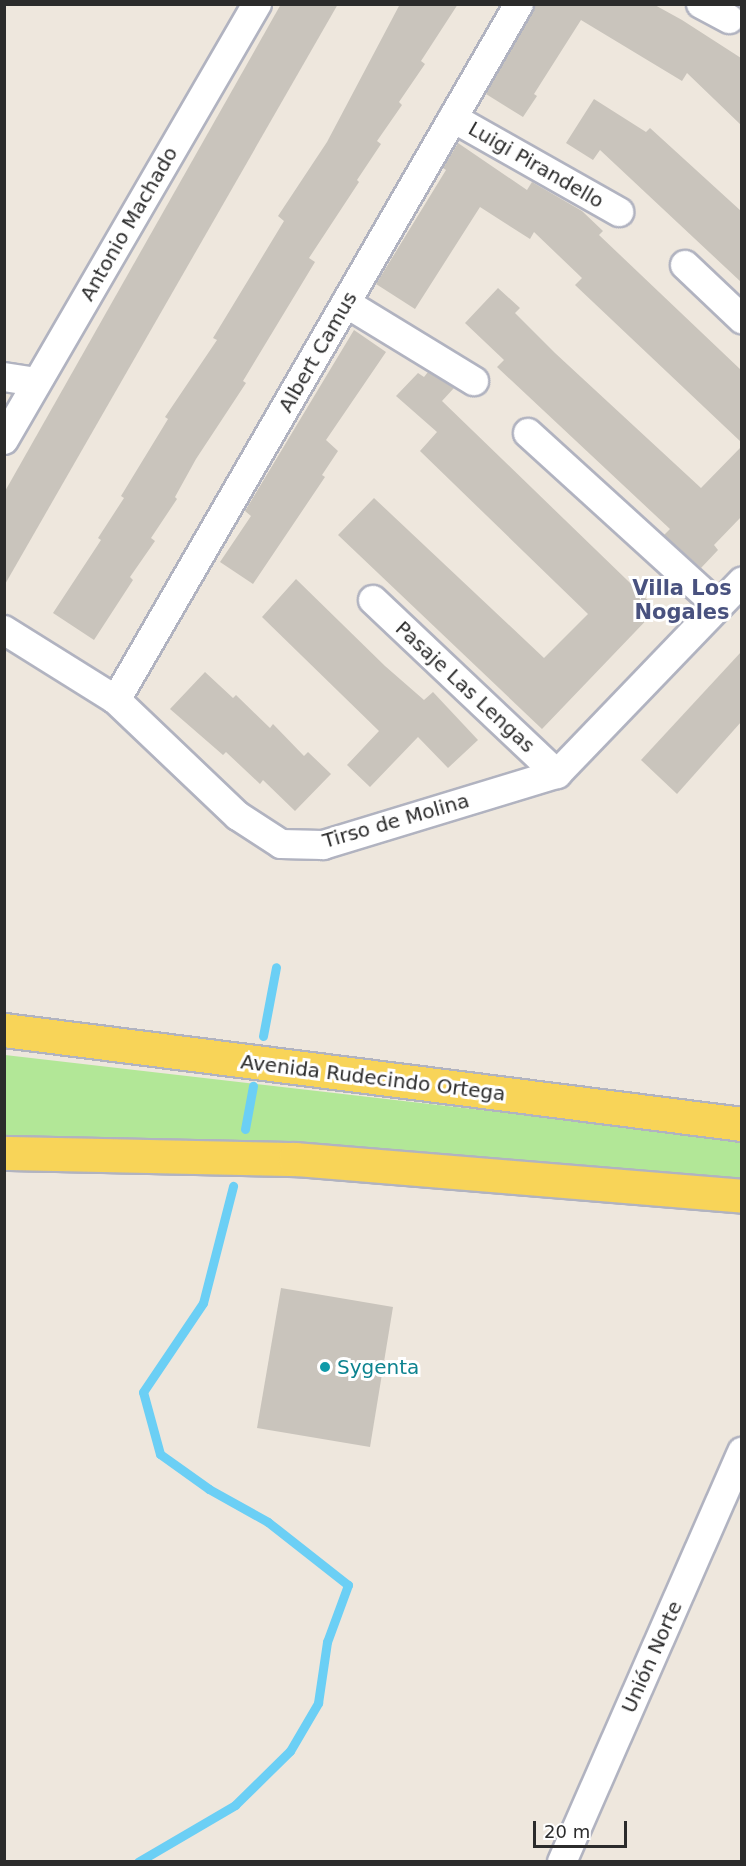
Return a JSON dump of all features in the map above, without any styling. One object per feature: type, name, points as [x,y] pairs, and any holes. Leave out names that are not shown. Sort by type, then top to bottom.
[{"type":"main road","name":"Avenida Rudecindo Ortega","points":[[4,1030],[741,1124]]},
{"type":"main road","points":[[4,1153],[294,1159],[741,1196]]},
{"type":"street","name":"Antonio Machado","points":[[4,440],[236,42],[242,4]]},
{"type":"street","points":[[236,42],[257,4]]},
{"type":"street","name":"Albert Camus","points":[[116,700],[519,4]]},
{"type":"street","points":[[701,4],[729,20]]},
{"type":"street","name":"Luigi Pirandello","points":[[453,118],[619,212]]},
{"type":"street","points":[[685,265],[741,318]]},
{"type":"street","points":[[346,303],[474,381]]},
{"type":"street","points":[[4,377],[37,382]]},
{"type":"street","points":[[528,433],[718,606]]},
{"type":"street","name":"Tirso de Molina","points":[[4,630],[116,700],[238,816],[281,844],[323,845],[557,774],[741,582]]},
{"type":"street","name":"Pasaje Las Lengas","points":[[374,600],[557,774]]},
{"type":"street","name":"Unión Norte","points":[[562,1862],[741,1452]]},
{"type":"green space","points":[[5,1055],[741,1140],[741,1183],[5,1141]]},
{"type":"building","points":[[281,4],[338,4],[4,586],[4,493]]},
{"type":"building","points":[[400,4],[458,4],[421,61],[425,64],[399,102],[402,105],[377,141],[381,144],[357,180],[359,182],[309,258],[315,262],[243,381],[246,383],[196,459],[175,497],[177,499],[151,538],[155,541],[130,577],[133,580],[94,640],[53,613],[101,540],[98,538],[124,498],[121,496],[168,419],[165,417],[217,340],[213,338],[284,221],[278,216],[327,142]]},
{"type":"building","points":[[535,4],[653,4],[682,20],[741,58],[741,125],[687,73],[682,81],[581,20],[534,94],[537,96],[523,117],[486,94]]},
{"type":"building","points":[[594,99],[646,132],[650,128],[741,211],[741,282],[600,150],[593,160],[566,143]]},
{"type":"building","points":[[458,143],[527,190],[532,182],[582,211],[603,231],[599,235],[741,370],[741,442],[575,285],[582,278],[534,232],[530,239],[480,207],[415,309],[376,284],[446,170],[443,168]]},
{"type":"building","points":[[498,288],[520,308],[515,313],[555,353],[701,488],[741,447],[741,517],[714,545],[718,550],[701,568],[664,535],[670,529],[497,367],[504,360],[465,323]]},
{"type":"building","points":[[354,330],[386,352],[326,440],[338,451],[322,475],[325,477],[253,584],[220,562],[251,516],[245,511]]},
{"type":"building","points":[[428,372],[454,388],[442,401],[657,609],[542,729],[338,535],[374,498],[544,658],[588,614],[420,451],[437,432],[396,396],[418,373],[424,377]]},
{"type":"building","points":[[296,579],[385,666],[424,700],[433,692],[478,740],[448,768],[418,737],[370,787],[347,765],[379,731],[262,617]]},
{"type":"building","points":[[741,652],[741,722],[677,794],[641,760]]},
{"type":"building","points":[[205,672],[233,698],[236,695],[270,728],[273,724],[304,756],[308,752],[331,774],[295,811],[263,780],[260,784],[226,752],[223,755],[170,709]]},
{"type":"building","name":"Sygenta","points":[[281,1288],[393,1307],[370,1447],[257,1428]]},
{"type":"waterway","points":[[263,1036],[276,967]]},
{"type":"waterway","points":[[245,1129],[253,1086]]},
{"type":"waterway","points":[[138,1862],[235,1805],[290,1751],[318,1703],[327,1642],[348,1585],[268,1522],[209,1489],[160,1454],[143,1392],[203,1303],[233,1186]]},
{"type":"place","name":"Sygenta","points":[[325,1367]]},
{"type":"district","name":"Villa Los Nogales","points":[[682,600]]}]
